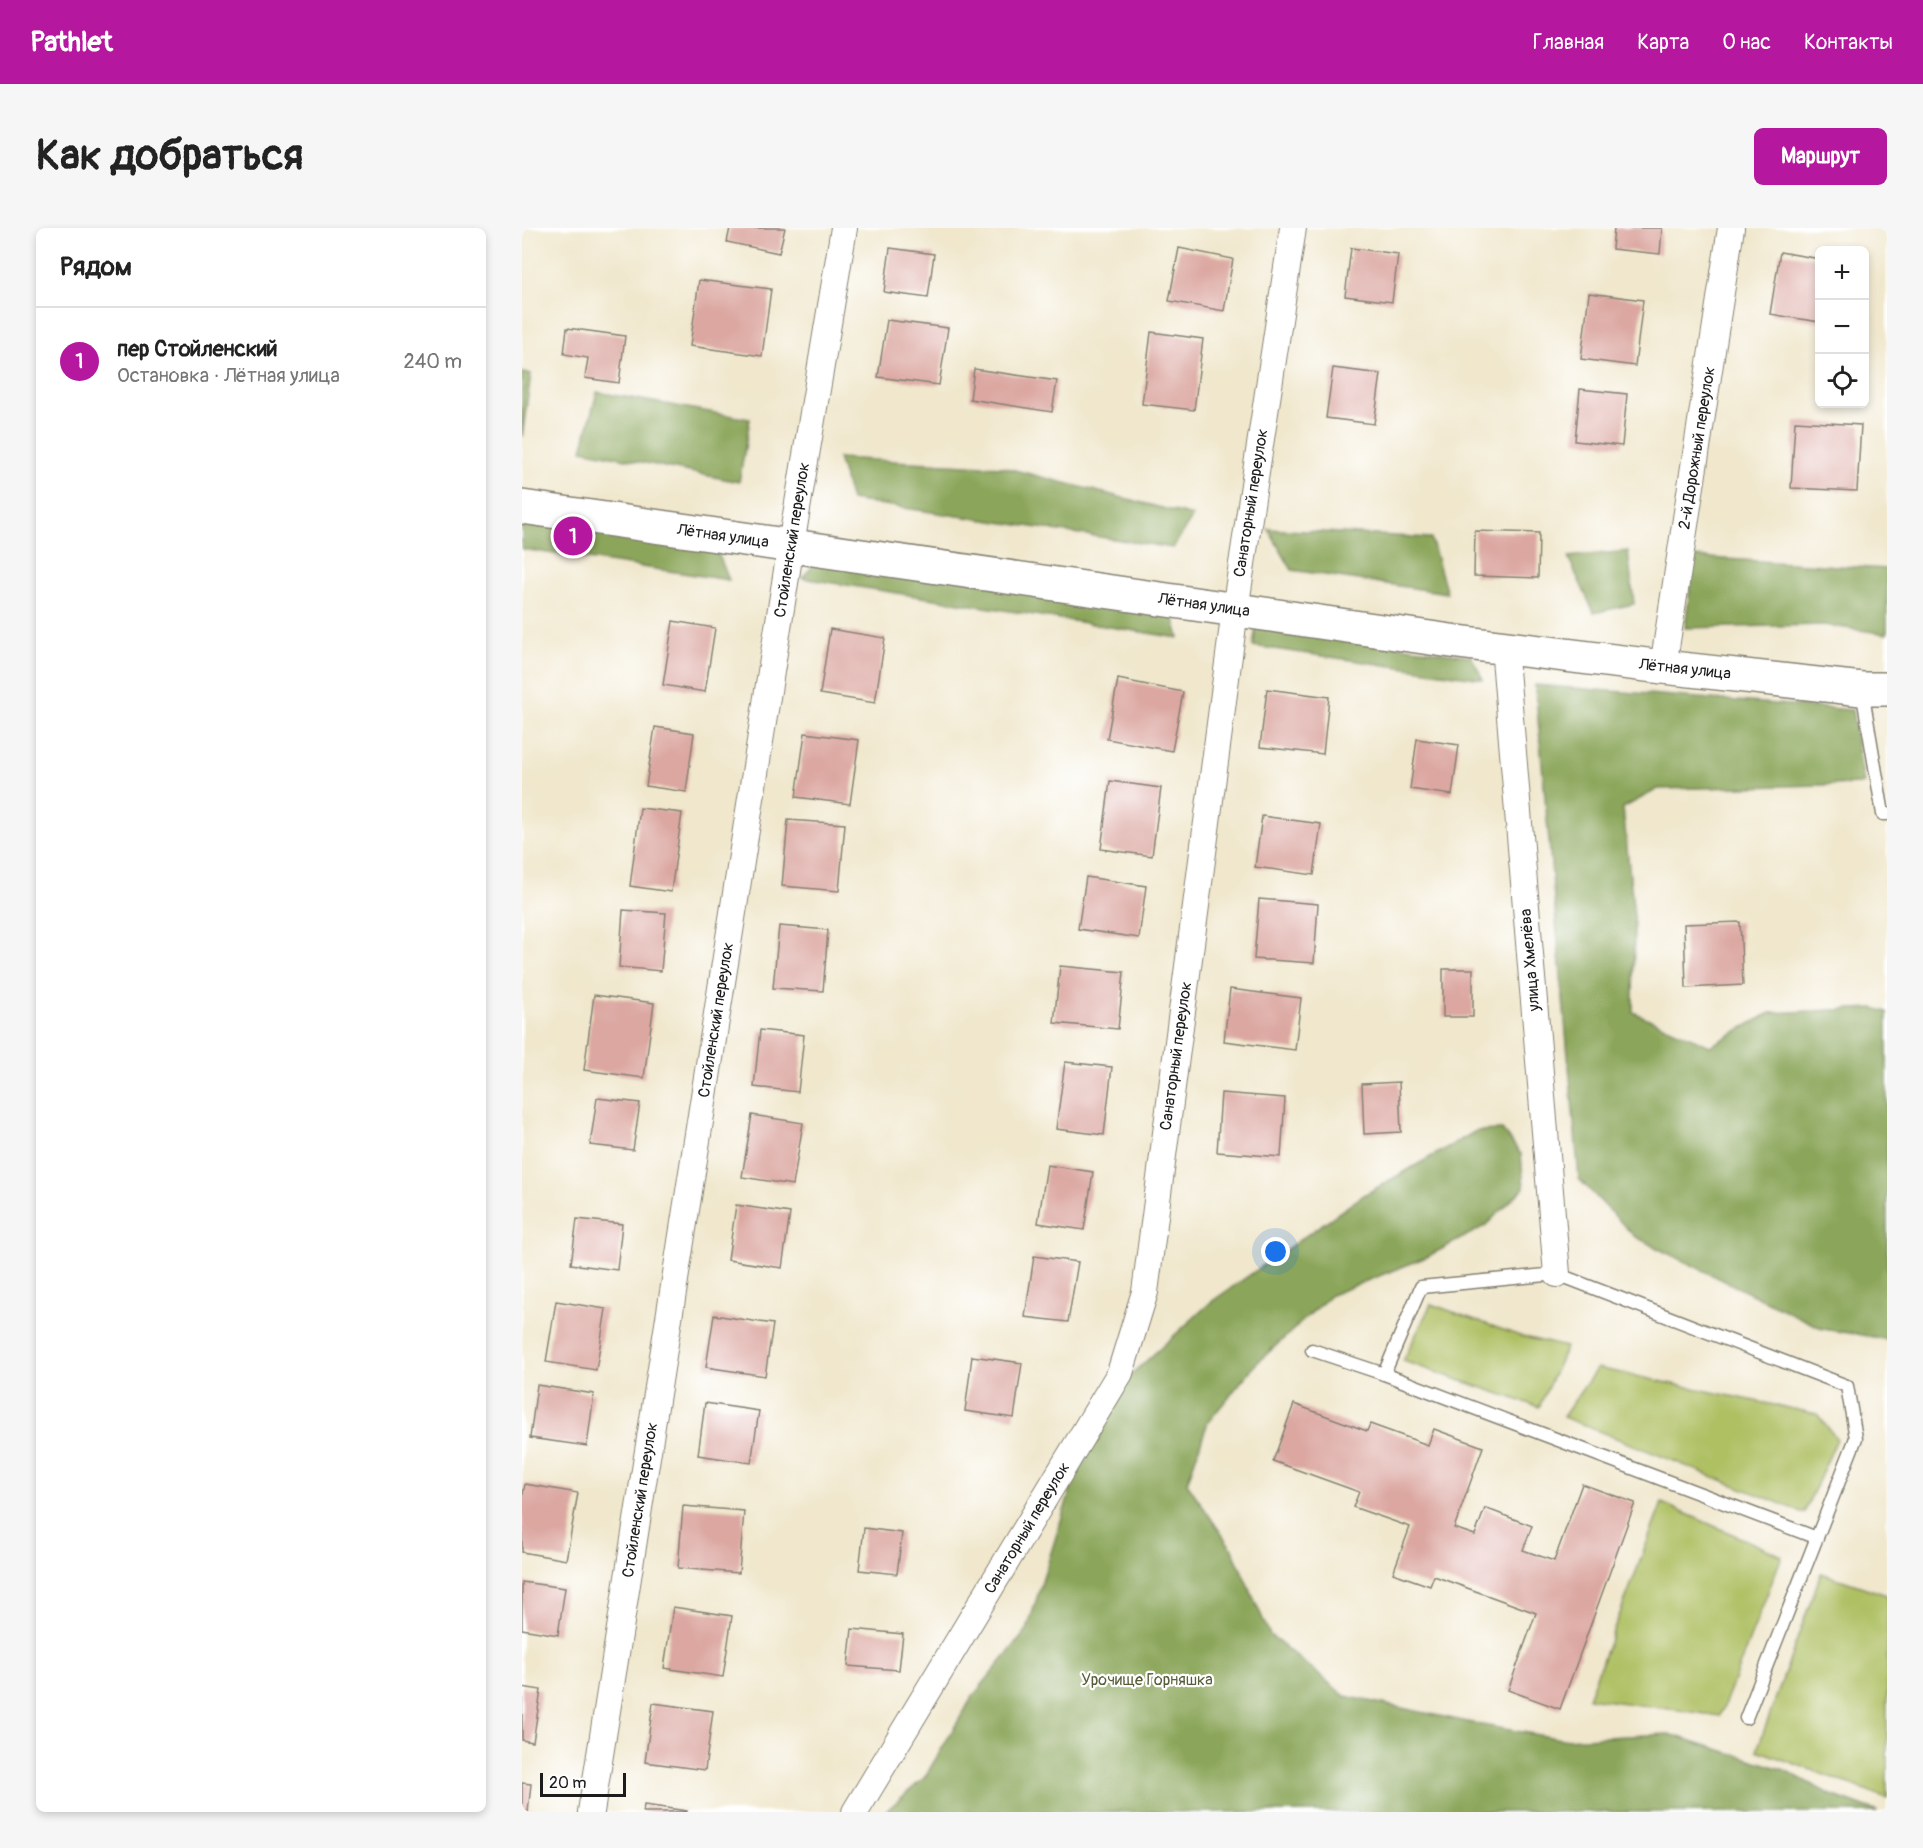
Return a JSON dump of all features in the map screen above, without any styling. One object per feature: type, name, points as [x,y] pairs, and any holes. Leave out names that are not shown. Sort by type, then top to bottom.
[{"type":"street","name":"Стойленский переулок","points":[[591,1812],[791,545],[844,228]]},
{"type":"street","name":"Санаторный переулок","points":[[855,1812],[1120,1373],[1145,1292],[1235,610],[1293,228]]},
{"type":"street","name":"2-й Дорожный переулок","points":[[1663,667],[1731,228]]},
{"type":"street","name":"Лётная улица","points":[[522,507],[1458,642],[1663,667],[1875,689]]},
{"type":"street","name":"улица Хмелёва","points":[[1504,646],[1557,1274]]},
{"type":"lane","points":[[1875,689],[1883,814],[1887,814]]},
{"type":"lane","points":[[1384,1374],[1421,1287],[1557,1274],[1847,1386],[1856,1438],[1746,1718]]},
{"type":"lane","points":[[1312,1350],[1384,1374],[1817,1538]]},
{"type":"green space","points":[[522,373],[531,374],[522,437]]},
{"type":"green space","points":[[597,392],[750,419],[739,482],[582,450]]},
{"type":"green space","points":[[838,458],[1003,467],[1193,516],[1173,548],[851,500]]},
{"type":"green space","points":[[522,518],[714,543],[729,580],[522,549]]},
{"type":"green space","points":[[1268,529],[1431,538],[1447,593],[1292,570]]},
{"type":"green space","points":[[1628,551],[1634,604],[1594,613],[1568,557]]},
{"type":"green space","points":[[822,556],[1173,615],[1179,638],[802,578]]},
{"type":"green space","points":[[1694,557],[1887,569],[1887,634],[1824,625],[1685,628]]},
{"type":"green space","points":[[1256,626],[1471,656],[1483,679],[1253,646]]},
{"type":"green space","points":[[1535,685],[1852,710],[1864,784],[1658,789],[1623,808],[1634,916],[1633,1012],[1710,1046],[1770,1013],[1874,1008],[1887,1012],[1887,1339],[1823,1329],[1634,1236],[1579,1179]]},
{"type":"green space","name":"Урочище Горняшка","points":[[1502,1130],[1521,1154],[1524,1188],[1485,1226],[1427,1257],[1331,1295],[1256,1364],[1208,1422],[1187,1483],[1232,1549],[1270,1635],[1345,1696],[1482,1725],[1562,1739],[1669,1734],[1785,1770],[1829,1794],[1878,1812],[885,1812],[925,1777],[973,1696],[1027,1630],[1071,1488],[1122,1383],[1211,1302],[1364,1195],[1476,1131]]},
{"type":"green space","points":[[1431,1304],[1520,1336],[1566,1347],[1539,1407],[1403,1361]]},
{"type":"green space","points":[[1597,1368],[1817,1414],[1837,1439],[1804,1513],[1563,1417]]},
{"type":"green space","points":[[1662,1503],[1782,1556],[1720,1716],[1588,1698]]},
{"type":"green space","points":[[1821,1573],[1887,1595],[1887,1798],[1757,1750]]},
{"type":"building","points":[[730,228],[785,228],[779,253],[727,242]]},
{"type":"building","points":[[1614,228],[1662,228],[1660,254],[1612,249]]},
{"type":"building","points":[[890,248],[934,254],[928,298],[884,292]]},
{"type":"building","points":[[1179,248],[1233,259],[1224,311],[1169,301]]},
{"type":"building","points":[[1351,248],[1398,254],[1392,302],[1345,296]]},
{"type":"building","points":[[1780,252],[1815,258],[1815,321],[1770,314]]},
{"type":"building","points":[[699,280],[771,289],[762,356],[690,346]]},
{"type":"building","points":[[1589,293],[1643,300],[1635,366],[1581,359]]},
{"type":"building","points":[[887,320],[948,328],[939,385],[878,377]]},
{"type":"building","points":[[567,328],[625,336],[619,383],[585,378],[588,358],[564,354]]},
{"type":"building","points":[[1151,332],[1203,339],[1194,410],[1142,404]]},
{"type":"building","points":[[1333,368],[1381,374],[1374,424],[1326,418]]},
{"type":"building","points":[[974,369],[1057,381],[1052,412],[970,399]]},
{"type":"building","points":[[1580,389],[1627,394],[1622,446],[1575,441]]},
{"type":"building","points":[[1795,421],[1861,425],[1857,491],[1791,488]]},
{"type":"building","points":[[1475,531],[1539,533],[1538,578],[1474,576]]},
{"type":"building","points":[[673,621],[715,628],[705,692],[663,685]]},
{"type":"building","points":[[830,629],[885,638],[875,703],[820,694]]},
{"type":"building","points":[[1118,679],[1183,692],[1172,751],[1107,739]]},
{"type":"building","points":[[1267,689],[1329,697],[1323,754],[1260,747]]},
{"type":"building","points":[[655,727],[694,733],[686,792],[646,786]]},
{"type":"building","points":[[805,733],[859,740],[850,804],[796,797]]},
{"type":"building","points":[[1417,739],[1459,745],[1452,795],[1410,789]]},
{"type":"building","points":[[1110,781],[1161,788],[1152,856],[1101,849]]},
{"type":"building","points":[[640,808],[682,813],[671,892],[630,886]]},
{"type":"building","points":[[1262,816],[1321,824],[1314,875],[1255,867]]},
{"type":"building","points":[[788,820],[845,824],[839,891],[782,886]]},
{"type":"building","points":[[1086,877],[1146,886],[1139,938],[1078,929]]},
{"type":"building","points":[[1259,899],[1318,904],[1314,963],[1254,959]]},
{"type":"building","points":[[623,910],[666,913],[661,971],[619,967]]},
{"type":"building","points":[[1740,922],[1743,985],[1686,988],[1684,924]]},
{"type":"building","points":[[779,926],[828,930],[823,991],[773,988]]},
{"type":"building","points":[[1060,966],[1124,972],[1118,1029],[1054,1023]]},
{"type":"building","points":[[1443,969],[1473,969],[1473,1017],[1443,1017]]},
{"type":"building","points":[[1230,989],[1301,998],[1295,1050],[1224,1041]]},
{"type":"building","points":[[594,995],[654,1003],[644,1078],[584,1070]]},
{"type":"building","points":[[760,1030],[804,1035],[798,1092],[754,1087]]},
{"type":"building","points":[[1065,1062],[1112,1067],[1104,1135],[1056,1129]]},
{"type":"building","points":[[1399,1082],[1401,1132],[1364,1134],[1362,1084]]},
{"type":"building","points":[[1221,1093],[1285,1098],[1281,1157],[1217,1152]]},
{"type":"building","points":[[597,1098],[640,1103],[633,1150],[590,1145]]},
{"type":"building","points":[[752,1115],[803,1123],[793,1185],[742,1177]]},
{"type":"building","points":[[1047,1165],[1093,1172],[1084,1230],[1038,1223]]},
{"type":"building","points":[[736,1205],[790,1213],[782,1268],[728,1260]]},
{"type":"building","points":[[577,1219],[622,1224],[617,1270],[571,1264]]},
{"type":"building","points":[[1034,1256],[1078,1262],[1068,1322],[1025,1317]]},
{"type":"building","points":[[556,1301],[606,1309],[596,1370],[546,1362]]},
{"type":"building","points":[[714,1315],[773,1324],[765,1376],[706,1367]]},
{"type":"building","points":[[972,1356],[1022,1363],[1014,1418],[965,1411]]},
{"type":"building","points":[[537,1385],[594,1394],[587,1446],[530,1438]]},
{"type":"building","points":[[705,1403],[759,1411],[751,1463],[698,1455]]},
{"type":"building","points":[[1294,1404],[1367,1431],[1370,1424],[1428,1445],[1434,1429],[1483,1447],[1454,1528],[1475,1535],[1485,1508],[1532,1526],[1523,1550],[1554,1561],[1582,1484],[1635,1503],[1560,1709],[1508,1690],[1536,1613],[1434,1576],[1430,1586],[1393,1573],[1410,1527],[1353,1507],[1359,1492],[1273,1461]]},
{"type":"building","points":[[525,1484],[578,1493],[566,1560],[522,1552],[522,1499]]},
{"type":"building","points":[[683,1506],[744,1511],[739,1573],[678,1568]]},
{"type":"building","points":[[864,1528],[902,1533],[897,1574],[859,1570]]},
{"type":"building","points":[[522,1582],[565,1588],[558,1635],[522,1629]]},
{"type":"building","points":[[673,1607],[732,1616],[723,1677],[664,1668]]},
{"type":"building","points":[[852,1629],[903,1634],[899,1670],[848,1666]]},
{"type":"building","points":[[522,1687],[541,1690],[533,1742],[522,1740]]},
{"type":"building","points":[[653,1703],[713,1711],[705,1770],[645,1762]]},
{"type":"building","points":[[522,1783],[531,1784],[528,1812],[522,1812]]},
{"type":"building","points":[[644,1805],[687,1811],[687,1812],[643,1812]]},
{"type":"place","name":"пер Стойленский","points":[[573,536]]}]
